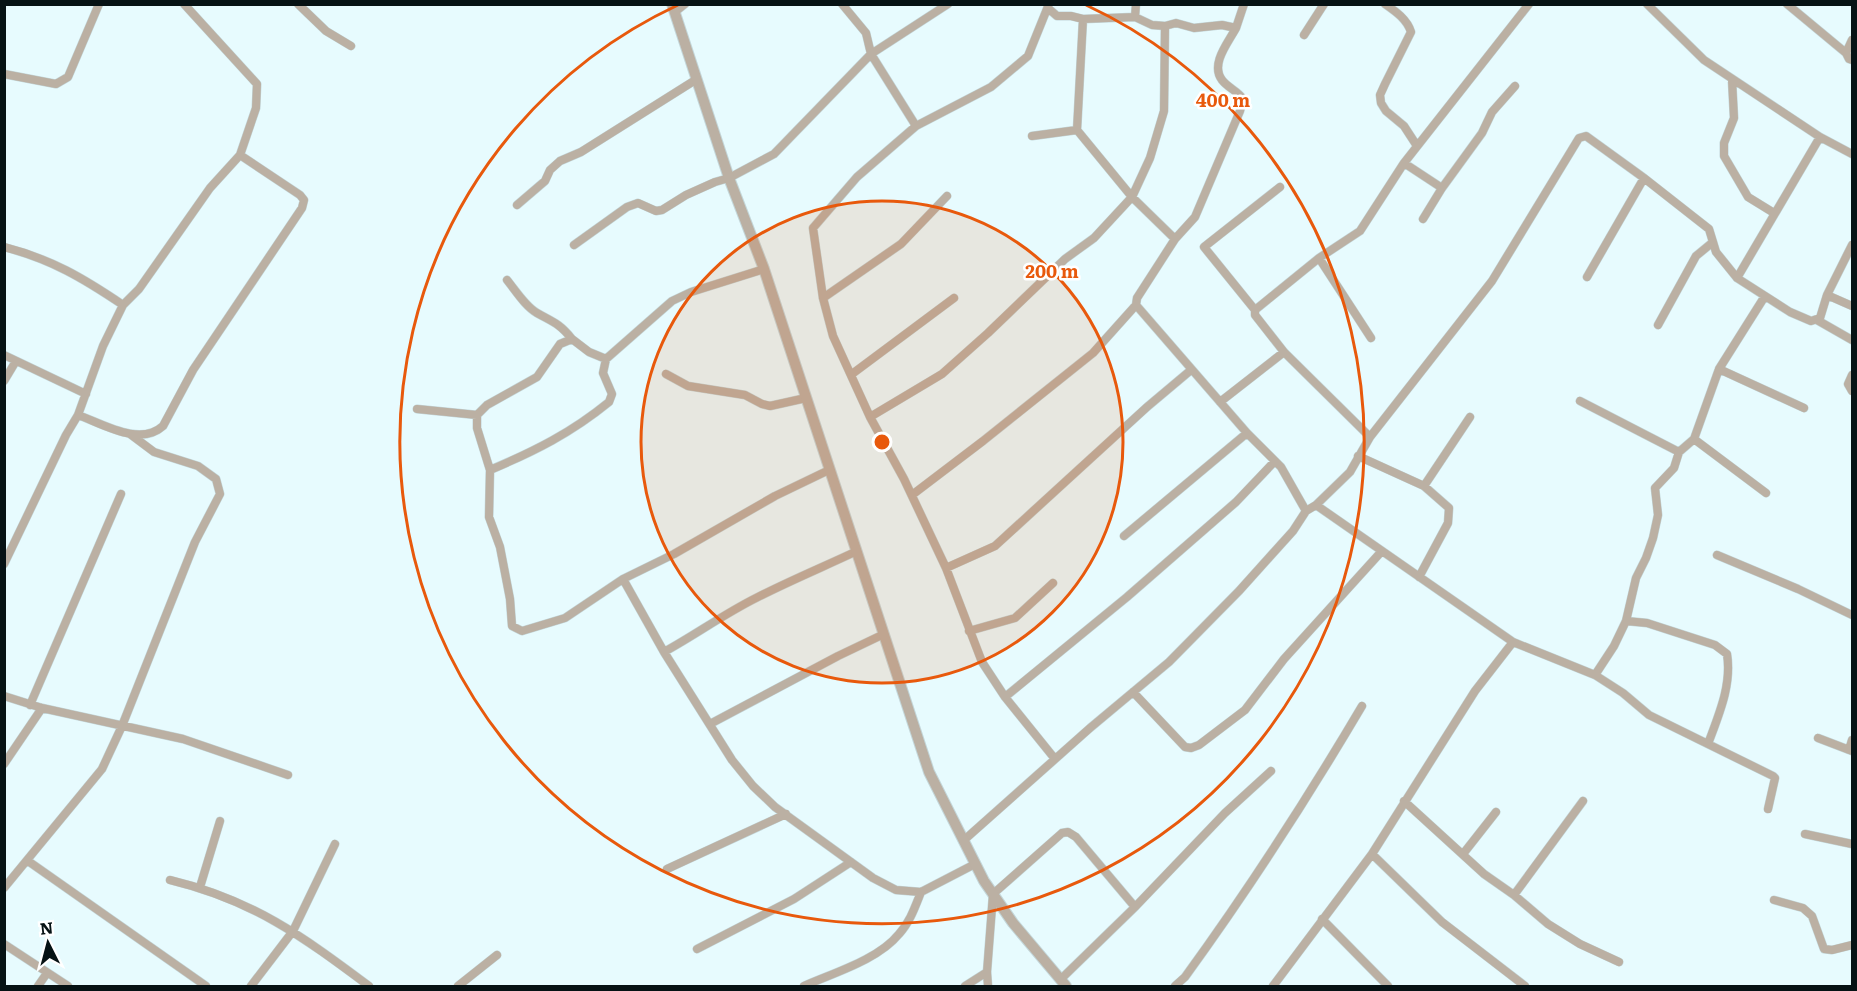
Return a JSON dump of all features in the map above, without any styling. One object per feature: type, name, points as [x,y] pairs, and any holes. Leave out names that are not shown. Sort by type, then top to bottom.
[{"type":"street","points":[[4,74],[56,84],[68,77],[99,4]]},
{"type":"street","points":[[4,564],[66,435],[78,415],[103,346],[123,305],[139,289],[210,188],[240,155],[256,108],[257,84],[184,4]]},
{"type":"street","points":[[298,4],[326,31],[351,46]]},
{"type":"street","points":[[685,4],[674,8],[729,178],[764,269],[929,772],[975,864],[1012,924],[1063,983],[1225,813],[1271,771]]},
{"type":"street","points":[[842,4],[866,33],[871,54],[916,126]]},
{"type":"street","points":[[574,245],[627,207],[638,203],[656,211],[662,210],[686,195],[729,178],[774,154],[871,54],[948,4]]},
{"type":"street","points":[[1135,17],[1136,4]]},
{"type":"street","points":[[912,495],[1093,353],[1136,305],[1137,298],[1175,239],[1195,216],[1240,111],[1243,99],[1239,93],[1223,82],[1217,72],[1218,63],[1236,28],[1244,4]]},
{"type":"street","points":[[1304,35],[1324,4]]},
{"type":"street","points":[[1385,4],[1394,9],[1410,27],[1411,32],[1385,84],[1380,96],[1381,103],[1386,111],[1404,126],[1417,146]]},
{"type":"street","points":[[1255,310],[1319,258],[1360,231],[1417,146],[1529,4]]},
{"type":"street","points":[[1647,4],[1704,60],[1820,137],[1852,154]]},
{"type":"street","points":[[1787,4],[1852,60]]},
{"type":"street","points":[[1055,759],[1005,697],[982,662],[946,568],[912,495],[870,417],[833,336],[823,298],[813,228],[857,177],[916,126],[991,87],[1016,68],[1028,56],[1049,7],[1057,16],[1083,19],[1135,17],[1152,25],[1165,26],[1176,23],[1194,28],[1222,25],[1236,28]]},
{"type":"street","points":[[1083,19],[1077,130],[1132,197],[1175,239]]},
{"type":"street","points":[[870,417],[942,374],[1065,260],[1094,238],[1132,197],[1150,158],[1164,111],[1165,26]]},
{"type":"street","points":[[1846,53],[1852,40]]},
{"type":"street","points":[[517,205],[545,181],[550,170],[560,161],[581,152],[697,79]]},
{"type":"street","points":[[1732,80],[1734,118],[1724,143],[1724,156],[1748,197],[1774,213]]},
{"type":"street","points":[[1423,219],[1442,188],[1482,133],[1492,112],[1515,86]]},
{"type":"street","points":[[1032,136],[1077,130]]},
{"type":"street","points":[[963,841],[1169,662],[1239,591],[1293,531],[1306,511],[1316,506],[1350,472],[1370,437],[1492,282],[1579,138],[1586,136],[1709,229],[1716,252],[1737,278],[1791,312],[1811,321],[1820,318],[1827,295],[1852,245]]},
{"type":"street","points":[[1737,278],[1820,137]]},
{"type":"street","points":[[130,434],[149,435],[163,426],[193,370],[303,208],[304,200],[300,195],[240,155]]},
{"type":"street","points":[[1404,164],[1442,188]]},
{"type":"street","points":[[1587,277],[1644,178]]},
{"type":"street","points":[[1280,187],[1204,247],[1255,310],[1255,315],[1284,352],[1370,437]]},
{"type":"street","points":[[823,298],[901,244],[947,196]]},
{"type":"street","points":[[1658,324],[1696,256],[1713,242]]},
{"type":"street","points":[[4,247],[33,254],[83,278],[123,305]]},
{"type":"street","points":[[1319,258],[1371,338]]},
{"type":"street","points":[[490,470],[555,440],[609,402],[612,394],[603,373],[606,359],[672,301],[691,292],[764,269]]},
{"type":"street","points":[[507,280],[536,312],[551,318],[563,327],[572,339],[589,352],[606,359]]},
{"type":"street","points":[[1827,295],[1852,306]]},
{"type":"street","points":[[1595,675],[1614,646],[1626,621],[1636,578],[1646,558],[1658,515],[1655,488],[1674,468],[1679,452],[1694,440],[1719,369],[1765,296]]},
{"type":"street","points":[[852,374],[954,298]]},
{"type":"street","points":[[1136,305],[1247,433],[1281,467],[1306,511]]},
{"type":"street","points":[[1816,320],[1852,340]]},
{"type":"street","points":[[572,339],[560,345],[537,376],[487,405],[477,415],[477,428],[490,470],[489,517],[500,548],[510,599],[512,626],[518,630],[522,631],[565,618],[623,579],[674,554],[775,496],[829,470]]},
{"type":"street","points":[[1220,402],[1284,352]]},
{"type":"street","points":[[4,355],[86,394]]},
{"type":"street","points":[[4,381],[16,361]]},
{"type":"street","points":[[1719,369],[1804,408]]},
{"type":"street","points":[[946,568],[995,546],[1191,370]]},
{"type":"street","points":[[666,374],[688,386],[746,395],[770,406],[806,398]]},
{"type":"street","points":[[1852,375],[1848,384],[1852,391]]},
{"type":"street","points":[[1580,401],[1679,452]]},
{"type":"street","points":[[417,409],[477,415]]},
{"type":"street","points":[[4,888],[102,769],[122,726],[195,542],[220,494],[216,479],[198,466],[154,452],[130,434],[78,415]]},
{"type":"street","points":[[1424,486],[1470,417]]},
{"type":"street","points":[[1124,537],[1247,433]]},
{"type":"street","points":[[1694,440],[1766,493]]},
{"type":"street","points":[[1358,456],[1424,486],[1449,508],[1448,523],[1419,577]]},
{"type":"street","points":[[1005,697],[1127,597],[1236,502],[1275,461]]},
{"type":"street","points":[[30,705],[122,494]]},
{"type":"street","points":[[1316,506],[1513,642],[1595,675],[1623,693],[1648,715],[1773,776],[1775,778],[1768,809]]},
{"type":"street","points":[[664,652],[688,639],[708,624],[756,598],[857,551]]},
{"type":"street","points":[[1133,692],[1185,747],[1191,748],[1199,745],[1245,710],[1284,659],[1381,552]]},
{"type":"street","points":[[1717,555],[1798,589],[1852,615]]},
{"type":"street","points":[[623,579],[664,652],[732,760],[753,786],[786,814],[851,862],[896,890],[921,892],[975,864]]},
{"type":"street","points":[[969,631],[1015,618],[1053,583]]},
{"type":"street","points":[[1626,621],[1647,623],[1715,645],[1727,654],[1728,682],[1708,744]]},
{"type":"street","points":[[710,724],[884,634]]},
{"type":"street","points":[[1273,987],[1372,854],[1475,691],[1513,642]]},
{"type":"street","points":[[4,696],[42,708],[183,739],[288,775]]},
{"type":"street","points":[[1175,987],[1199,958],[1304,804],[1362,706]]},
{"type":"street","points":[[4,764],[42,708]]},
{"type":"street","points":[[1818,738],[1851,750],[1852,740]]},
{"type":"street","points":[[1404,801],[1484,874],[1514,895],[1548,924],[1580,944],[1619,962]]},
{"type":"street","points":[[1514,895],[1583,801]]},
{"type":"street","points":[[1463,854],[1496,812]]},
{"type":"street","points":[[668,868],[786,814]]},
{"type":"street","points":[[200,887],[220,821]]},
{"type":"street","points":[[988,987],[987,972],[993,894],[1062,833],[1068,832],[1076,837],[1135,907]]},
{"type":"street","points":[[1805,834],[1852,844]]},
{"type":"street","points":[[251,987],[293,931],[335,844]]},
{"type":"street","points":[[1372,854],[1442,922],[1525,987]]},
{"type":"street","points":[[28,861],[206,987]]},
{"type":"street","points":[[697,950],[794,899],[851,862]]},
{"type":"street","points":[[170,880],[200,887],[268,916],[293,931],[369,987]]},
{"type":"street","points":[[804,987],[878,953],[898,936],[914,912],[921,892]]},
{"type":"street","points":[[1774,900],[1803,908],[1812,916],[1824,949],[1832,950],[1852,945]]},
{"type":"street","points":[[1322,919],[1388,987]]},
{"type":"street","points":[[4,944],[68,987]]},
{"type":"street","points":[[458,987],[497,955]]},
{"type":"street","points":[[964,987],[987,972]]},
{"type":"street","points":[[38,987],[47,973]]}]
